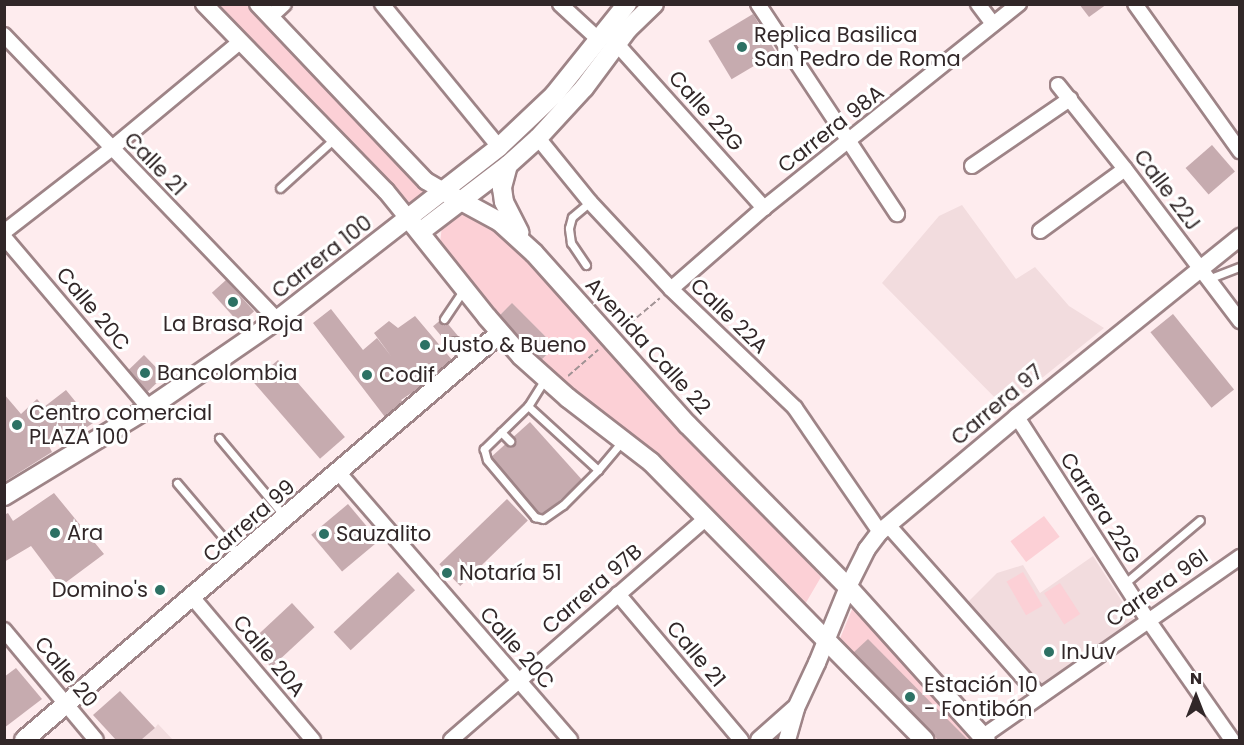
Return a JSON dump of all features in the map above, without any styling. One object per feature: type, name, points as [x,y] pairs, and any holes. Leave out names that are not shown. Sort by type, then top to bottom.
[{"type":"main road","name":"Carrera 100","points":[[4,496],[148,408],[414,225],[461,200],[508,165],[538,138],[584,88],[627,4]]},
{"type":"main road","name":"Carrera 100","points":[[414,225],[443,191],[500,147],[608,41],[654,4]]},
{"type":"main road","points":[[508,165],[502,188],[506,210],[534,253]]},
{"type":"main road","name":"Avenida Calle 22","points":[[443,191],[500,222],[534,253],[688,425],[848,587],[984,739]]},
{"type":"main road","points":[[414,225],[500,333],[545,379],[651,462],[924,741]]},
{"type":"main road","name":"Carrera 99","points":[[24,741],[241,558],[500,333]]},
{"type":"street","points":[[204,4],[335,138],[414,225]]},
{"type":"street","name":"Avenida Calle 22","points":[[258,4],[426,181],[443,191]]},
{"type":"street","points":[[270,17],[284,4]]},
{"type":"street","points":[[382,4],[500,147]]},
{"type":"street","name":"Calle 22G","points":[[560,4],[608,41],[765,208]]},
{"type":"street","points":[[758,4],[897,214]]},
{"type":"street","points":[[978,4],[993,24]]},
{"type":"street","name":"Carrera 98A","points":[[671,289],[765,208],[1019,4]]},
{"type":"street","points":[[1135,4],[1239,151]]},
{"type":"street","name":"Calle 21","points":[[4,35],[277,320]]},
{"type":"street","points":[[4,231],[111,149],[240,42]]},
{"type":"street","name":"Calle 22J","points":[[1058,85],[1125,169],[1239,321]]},
{"type":"street","points":[[972,166],[1070,99]]},
{"type":"street","name":"Calle 22A","points":[[538,138],[590,202],[671,289],[795,408],[884,529],[1040,696]]},
{"type":"street","points":[[1040,231],[1125,169]]},
{"type":"street","name":"Calle 20C","points":[[4,237],[148,408]]},
{"type":"street","name":"Carrera 97","points":[[787,741],[796,708],[848,587],[867,549],[884,529],[1017,417],[1204,273],[1239,237]]},
{"type":"street","name":"Carrera 22G","points":[[1017,417],[1148,620]]},
{"type":"street","name":"Calle 20C","points":[[339,473],[570,741]]},
{"type":"street","name":"Carrera 97B","points":[[451,741],[706,518]]},
{"type":"street","name":"Carrera 96I","points":[[984,739],[1040,696],[1239,557]]},
{"type":"street","name":"Calle 21","points":[[618,594],[741,741]]},
{"type":"street","name":"Calle 20A","points":[[193,598],[313,741]]},
{"type":"street","points":[[1148,620],[1224,738]]},
{"type":"street","name":"Calle 20","points":[[4,630],[96,741]]},
{"type":"street","points":[[759,741],[796,708]]},
{"type":"lane","points":[[280,188],[335,138]]},
{"type":"lane","points":[[586,265],[571,243],[569,228],[572,217],[590,202]]},
{"type":"lane","points":[[1204,273],[1239,267]]},
{"type":"lane","points":[[444,319],[464,289]]},
{"type":"lane","points":[[455,341],[464,365]]},
{"type":"lane","points":[[545,379],[528,406],[484,446],[488,460],[535,517],[543,519],[598,470],[624,439]]},
{"type":"lane","points":[[528,406],[598,470]]},
{"type":"lane","points":[[501,432],[510,441]]},
{"type":"lane","points":[[219,438],[286,519]]},
{"type":"lane","points":[[177,483],[241,558]]},
{"type":"lane","points":[[1124,584],[1200,520]]},
{"type":"shaded area","points":[[215,5],[249,5],[427,190],[410,205]]},
{"type":"shaded area","points":[[962,205],[1016,279],[1035,267],[1069,306],[1104,328],[1005,408],[882,283],[939,216]]},
{"type":"shaded area","points":[[469,213],[509,238],[701,450],[821,577],[804,606],[666,465],[616,421],[569,387],[541,360],[555,346],[512,304],[498,317],[440,243],[442,226],[451,218]]},
{"type":"shaded area","points":[[1044,516],[1060,537],[1026,562],[1010,541]]},
{"type":"shaded area","name":"InJuv","points":[[1093,556],[1134,620],[1040,685],[967,603],[997,573],[1023,565],[1040,593]]},
{"type":"shaded area","points":[[1023,572],[1042,606],[1026,615],[1007,582]]},
{"type":"shaded area","points":[[1060,583],[1080,614],[1064,624],[1044,593]]},
{"type":"shaded area","points":[[853,607],[979,740],[936,740],[839,641]]},
{"type":"shaded area","points":[[158,724],[173,740],[141,740],[155,728]]},
{"type":"building","points":[[1079,4],[1107,4],[1089,17]]},
{"type":"building","name":"Replica Basilica San Pedro de Roma","points":[[753,14],[776,53],[732,79],[708,41]]},
{"type":"building","points":[[1212,145],[1235,171],[1209,194],[1186,168]]},
{"type":"building","name":"La Brasa Roja","points":[[226,280],[254,311],[240,324],[212,293]]},
{"type":"building","points":[[512,303],[555,346],[541,360],[498,317]]},
{"type":"building","points":[[331,309],[363,350],[377,338],[391,356],[374,333],[389,321],[398,328],[415,316],[453,361],[436,377],[401,400],[404,403],[385,417],[313,323]]},
{"type":"building","points":[[1173,314],[1234,389],[1212,408],[1150,332]]},
{"type":"building","points":[[443,318],[459,337],[449,346],[433,326]]},
{"type":"building","name":"Bancolombia","points":[[144,355],[164,376],[148,392],[127,371]]},
{"type":"building","points":[[278,360],[345,437],[320,459],[253,382]]},
{"type":"building","points":[[66,390],[93,423],[72,437],[66,432],[49,446],[52,452],[4,482],[4,394],[21,414],[37,399],[44,407]]},
{"type":"building","points":[[530,422],[582,480],[541,517],[488,459]]},
{"type":"building","name":"Ara","points":[[54,493],[104,554],[61,586],[31,546],[4,562],[4,515],[8,513],[13,521]]},
{"type":"building","points":[[507,499],[528,521],[460,586],[439,564]]},
{"type":"building","points":[[348,504],[379,541],[342,572],[311,535]]},
{"type":"building","points":[[398,572],[415,590],[351,650],[334,632]]},
{"type":"building","points":[[292,603],[315,627],[271,667],[249,643]]},
{"type":"building","name":"Estación 10 - Fontibón","points":[[868,639],[968,740],[938,740],[853,653]]},
{"type":"building","points":[[16,668],[42,699],[4,728],[4,677]]},
{"type":"building","points":[[120,691],[155,728],[141,740],[116,740],[93,715]]},
{"type":"place","name":"Replica Basilica San Pedro de Roma","points":[[742,47]]},
{"type":"place","name":"La Brasa Roja","points":[[233,302]]},
{"type":"place","name":"Justo & Bueno","points":[[425,345]]},
{"type":"place","name":"Bancolombia","points":[[145,373]]},
{"type":"place","name":"Codif","points":[[367,375]]},
{"type":"place","name":"Centro comercial PLAZA 100","points":[[17,425]]},
{"type":"place","name":"Ara","points":[[55,533]]},
{"type":"place","name":"Sauzalito","points":[[324,534]]},
{"type":"place","name":"Notaría 51","points":[[447,573]]},
{"type":"place","name":"Domino's","points":[[160,590]]},
{"type":"place","name":"InJuv","points":[[1049,652]]},
{"type":"place","name":"Estación 10 - Fontibón","points":[[910,697]]}]
